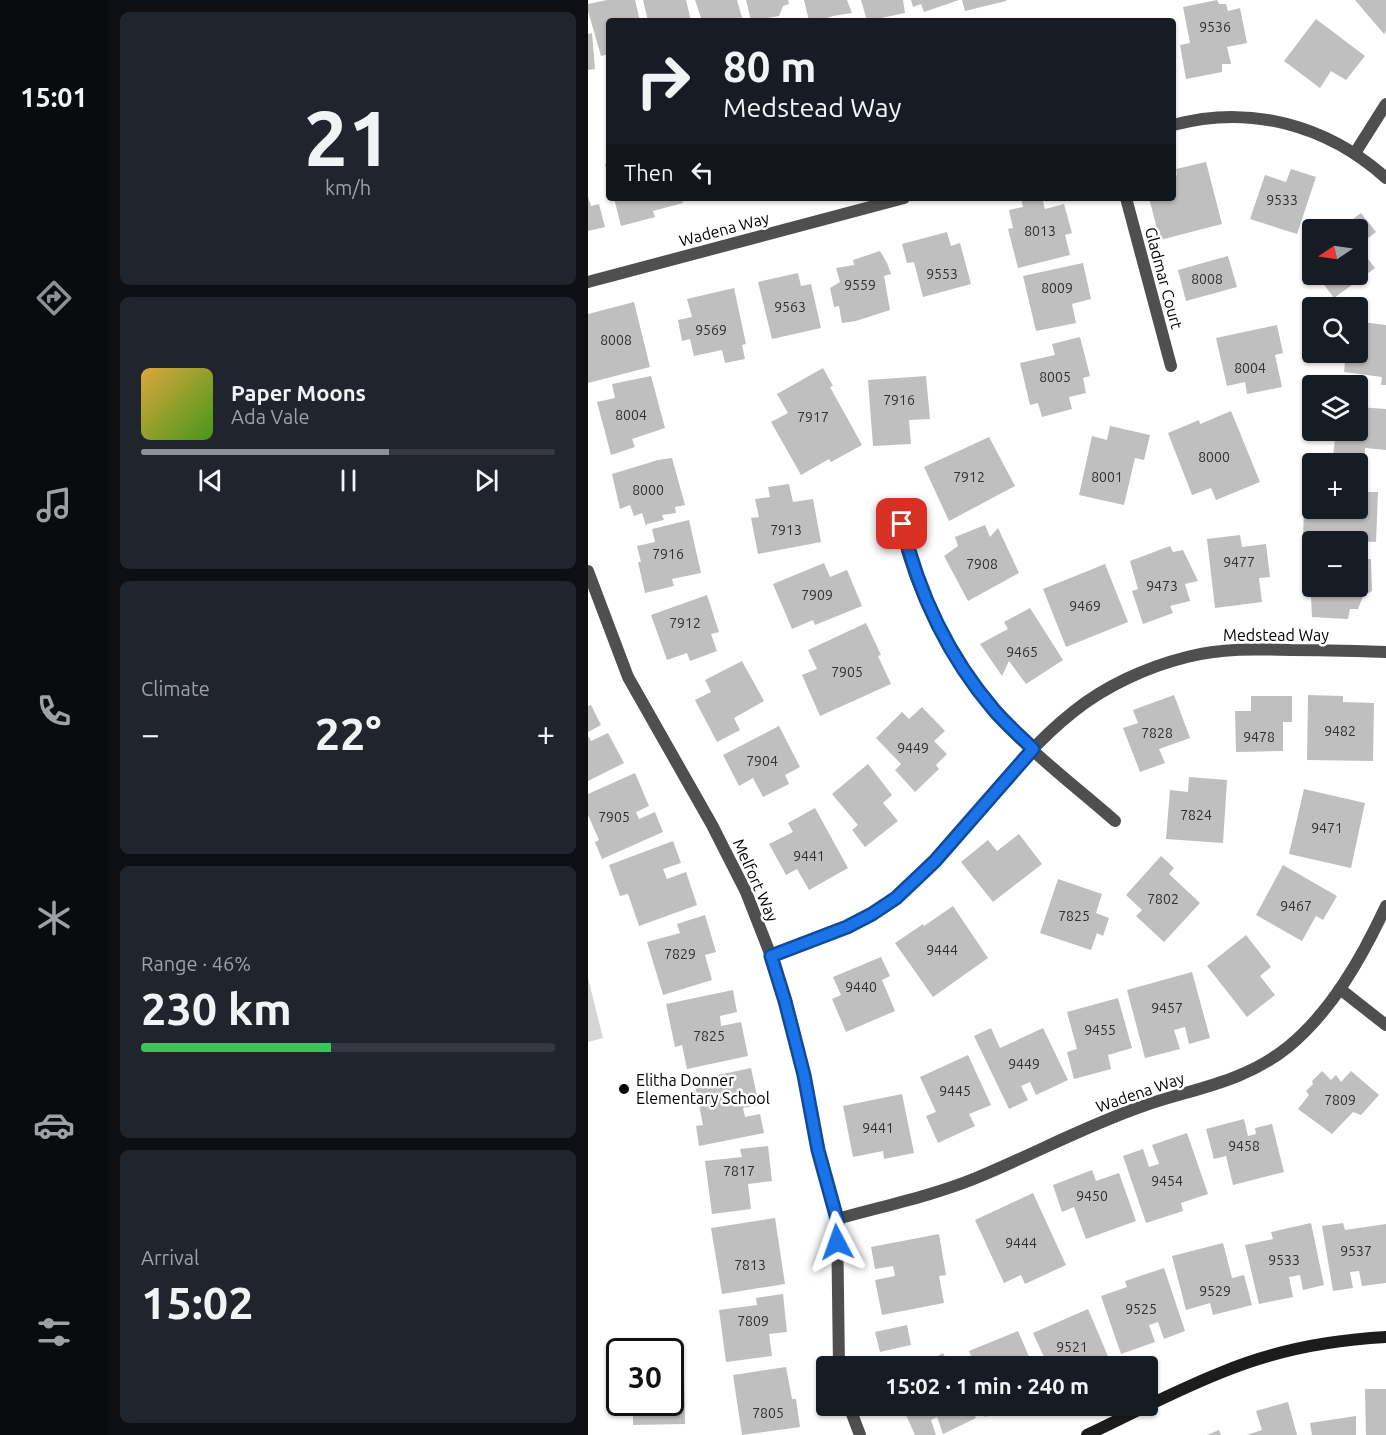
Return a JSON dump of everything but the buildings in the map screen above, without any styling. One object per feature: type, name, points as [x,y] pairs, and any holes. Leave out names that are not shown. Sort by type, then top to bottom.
[{"type":"street","points":[[1355,153],[1386,104]]},
{"type":"street","points":[[1176,124],[1196,119],[1225,117],[1271,120],[1306,129],[1332,139],[1355,153],[1386,178]]},
{"type":"street","name":"Wadena Way","points":[[588,282],[893,201]]},
{"type":"street","name":"Gladmar Court","points":[[1127,201],[1171,366]]},
{"type":"street","points":[[897,507],[909,557],[930,612],[959,663],[994,710],[1033,749],[1115,821]]},
{"type":"street","name":"Melfort Way","points":[[588,571],[628,677],[712,825],[746,892],[771,956],[804,1075],[818,1150],[837,1219],[839,1356]]},
{"type":"street","name":"Medstead Way","points":[[771,956],[847,927],[896,898],[935,861],[1033,749],[1072,712],[1093,697],[1135,676],[1188,656],[1240,649],[1386,652]]},
{"type":"street","name":"Wadena Way","points":[[837,1219],[954,1186],[1143,1106],[1240,1076],[1272,1058],[1308,1030],[1340,989],[1386,906]]},
{"type":"street","points":[[1340,989],[1386,1025]]},
{"type":"street","points":[[1087,1435],[1221,1372],[1276,1354],[1332,1342],[1386,1337]]},
{"type":"street","points":[[853,1416],[860,1435]]},
{"type":"shaded area","points":[[588,978],[603,1038],[588,1042]]},
{"type":"place","name":"Elitha Donner Elementary School","points":[[624,1089]]},
{"type":"route","points":[[837,1242],[837,1219],[818,1150],[804,1075],[771,956],[847,927],[896,898],[935,861],[1033,749],[994,710],[959,663],[930,612],[909,557],[902,524]]}]
